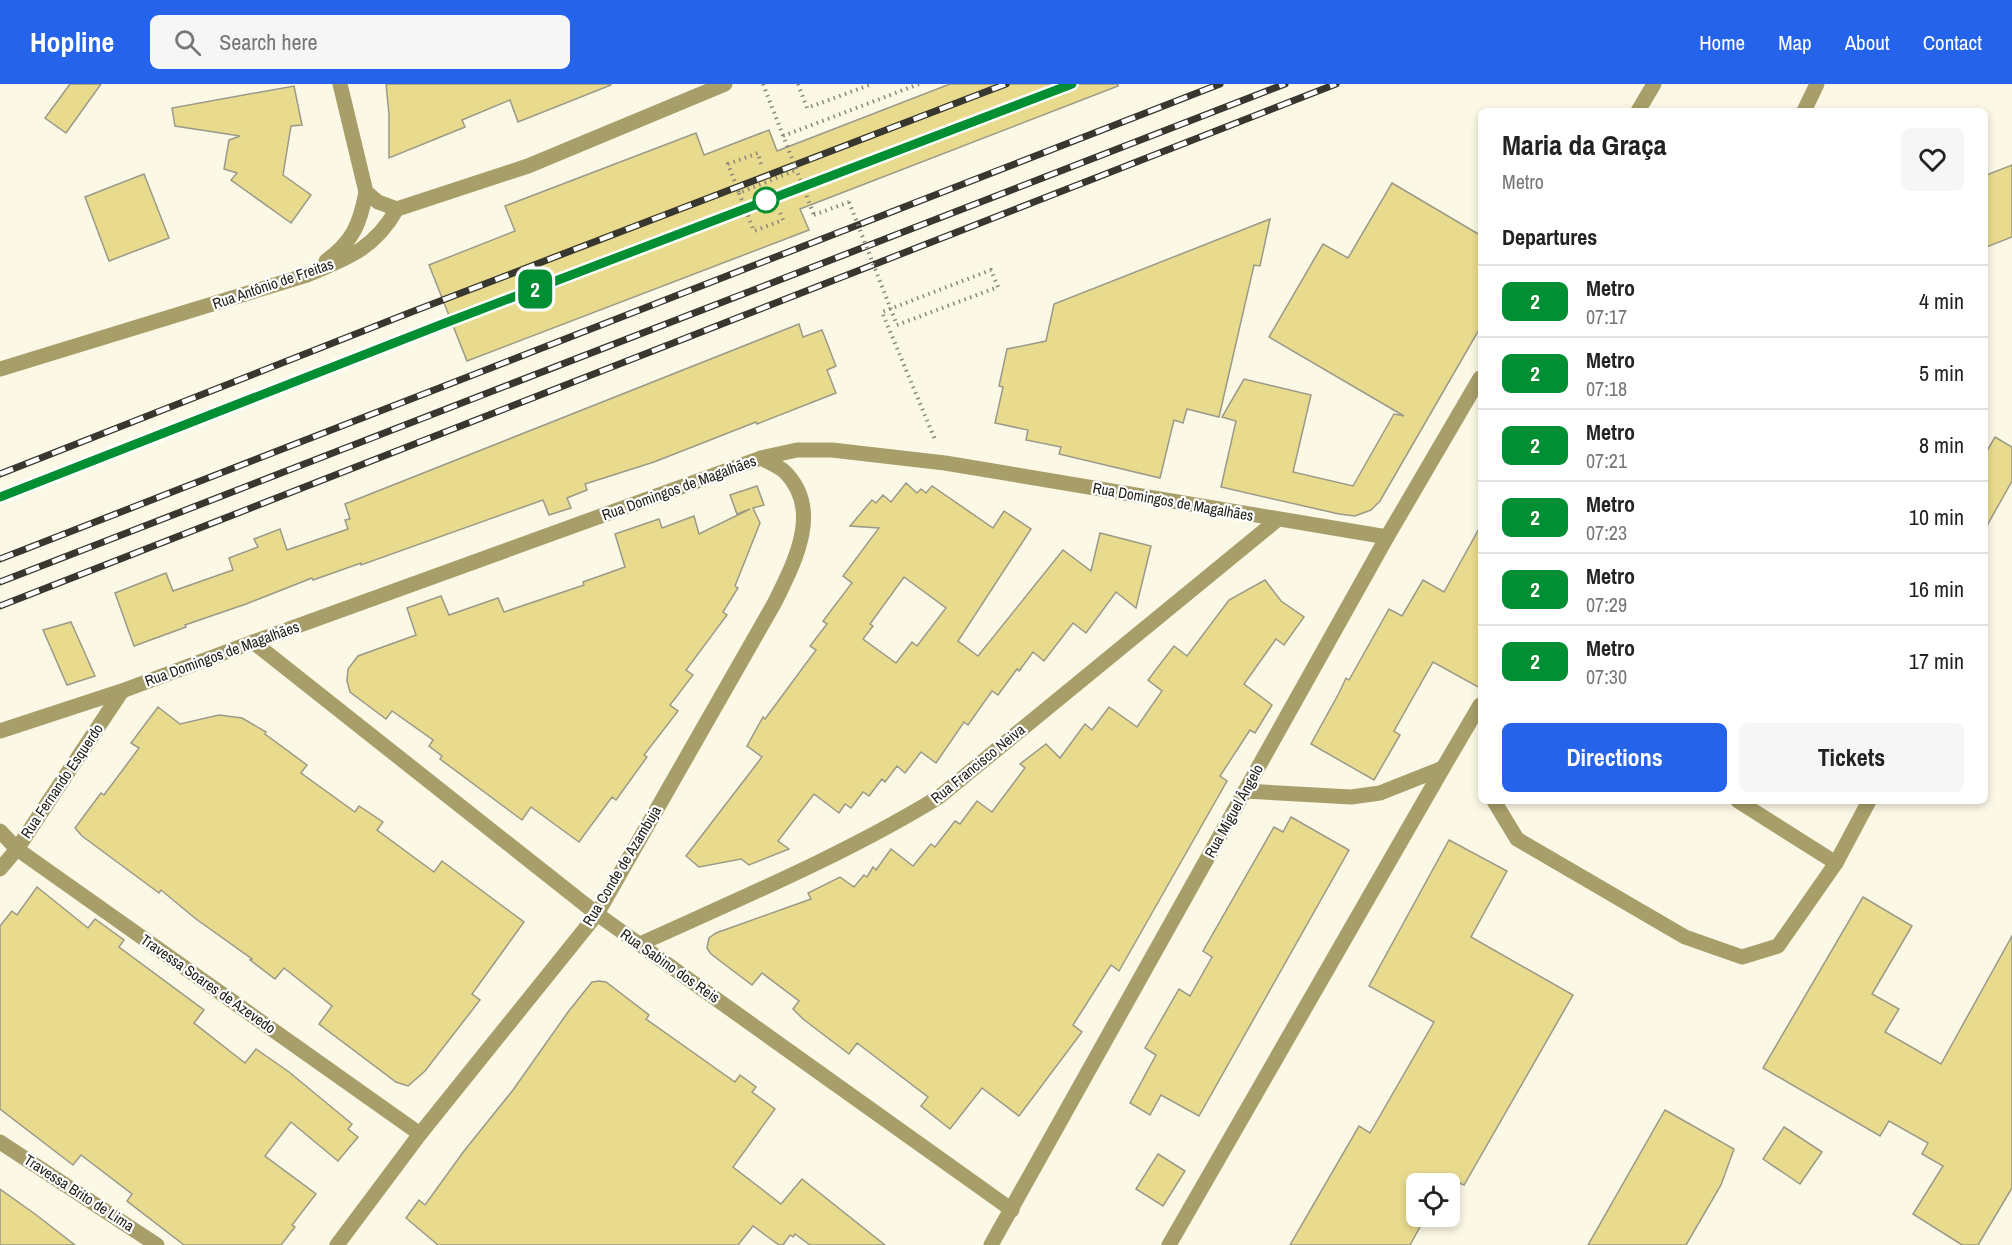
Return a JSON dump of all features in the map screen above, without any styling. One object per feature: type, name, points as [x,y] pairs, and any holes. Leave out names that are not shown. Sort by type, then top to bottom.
[{"type":"street","points":[[308,275],[341,249],[353,233],[361,216],[366,192],[339,84]]},
{"type":"street","points":[[366,192],[378,202],[398,209],[528,166],[725,84]]},
{"type":"street","points":[[1640,108],[1654,84]]},
{"type":"street","points":[[1805,108],[1817,84]]},
{"type":"street","name":"Rua Antônio de Freitas","points":[[0,369],[308,275],[350,257],[372,243],[398,209]]},
{"type":"street","name":"Rua Miguel Ângelo","points":[[991,1245],[1387,537],[1478,381]]},
{"type":"street","name":"Rua Domingos de Magalhães","points":[[0,731],[122,691],[761,459],[797,450],[832,450],[945,463],[1387,537]]},
{"type":"street","name":"Rua Conde de Azambuja","points":[[337,1245],[420,1134],[597,914],[775,602],[796,560],[803,529],[804,507],[799,488],[784,470],[761,459]]},
{"type":"street","name":"Rua Francisco Neiva","points":[[640,944],[806,868],[894,824],[939,797],[1276,520]]},
{"type":"street","name":"Rua Sabino dos Reis","points":[[253,642],[597,914],[1012,1210]]},
{"type":"street","name":"Rua Fernando Esquerdo","points":[[0,869],[17,849],[122,691]]},
{"type":"street","points":[[1169,1245],[1443,768],[1478,715]]},
{"type":"street","points":[[1245,791],[1352,797],[1380,793],[1443,768]]},
{"type":"street","points":[[1496,804],[1516,839],[1685,937],[1742,957],[1778,946],[1836,863],[1867,804]]},
{"type":"street","points":[[1743,804],[1836,863]]},
{"type":"street","name":"Travessa Soares de Azevedo","points":[[0,831],[17,849],[420,1134]]},
{"type":"street","name":"Travessa Brito de Lima","points":[[0,1142],[157,1245]]},
{"type":"path","points":[[763,84],[814,215],[849,202],[897,325],[998,287],[991,270],[882,312],[945,463]]},
{"type":"path","points":[[798,84],[807,108],[872,84]]},
{"type":"path","points":[[783,136],[919,84]]},
{"type":"path","points":[[761,164],[758,153],[728,165],[754,231],[783,220],[780,210]]},
{"type":"path","points":[[739,192],[796,170]]},
{"type":"building","points":[[70,84],[101,84],[66,133],[45,118]]},
{"type":"building","points":[[386,84],[611,85],[518,122],[510,100],[462,120],[465,127],[389,158]]},
{"type":"building","points":[[950,84],[1118,84],[1118,86],[800,209],[809,230],[467,361],[429,265],[515,231],[505,206],[696,133],[704,155],[769,130],[777,151]]},
{"type":"building","points":[[294,86],[302,125],[291,126],[283,175],[311,195],[291,223],[231,180],[237,173],[224,169],[229,140],[240,136],[175,126],[172,108]]},
{"type":"building","points":[[2012,165],[2012,237],[1988,246],[1988,174]]},
{"type":"building","points":[[144,174],[169,238],[109,261],[85,197]]},
{"type":"building","points":[[1392,183],[1478,234],[1478,331],[1380,501],[1371,510],[1355,516],[1339,514],[1221,487],[1236,421],[1222,417],[1244,379],[1311,395],[1293,472],[1353,486],[1394,414],[1404,416],[1269,337],[1323,244],[1348,258]]},
{"type":"building","points":[[1270,219],[1260,266],[1254,265],[1219,417],[1187,409],[1183,423],[1174,420],[1160,478],[1059,454],[1061,447],[1026,440],[1028,430],[995,423],[1003,387],[999,386],[1007,349],[1046,341],[1054,304]]},
{"type":"building","points":[[799,324],[803,337],[822,330],[836,366],[827,370],[836,393],[654,462],[585,484],[587,490],[567,498],[571,508],[549,515],[543,500],[361,565],[361,563],[313,580],[312,578],[134,646],[115,593],[166,573],[173,591],[233,570],[229,558],[258,547],[254,539],[280,529],[287,550],[348,529],[345,520],[350,519],[345,504]]},
{"type":"building","points":[[1995,437],[2012,447],[2012,481],[1988,524],[1988,449]]},
{"type":"building","points":[[906,483],[917,493],[921,489],[926,493],[932,486],[993,528],[1004,511],[1031,529],[958,641],[978,656],[1063,550],[1091,571],[1100,533],[1151,546],[1136,608],[1116,592],[1086,633],[1073,623],[1044,661],[1033,652],[998,695],[992,691],[968,725],[964,722],[936,763],[921,752],[905,773],[897,766],[885,782],[882,779],[869,796],[863,792],[851,808],[845,804],[839,813],[814,794],[778,841],[789,849],[749,865],[741,859],[699,867],[686,856],[762,757],[747,746],[763,717],[765,719],[816,650],[810,646],[827,624],[823,621],[852,583],[843,576],[879,528],[850,526],[872,500],[876,503],[883,495],[891,502]],"holes":[[[904,577],[946,608],[917,646],[912,642],[896,663],[863,639],[873,626],[870,624]]]},
{"type":"building","points":[[757,486],[764,505],[753,508],[760,523],[735,586],[738,588],[723,612],[727,615],[686,670],[693,675],[670,705],[678,711],[644,755],[647,757],[616,800],[612,797],[579,842],[531,807],[522,820],[440,759],[442,756],[429,746],[433,740],[392,711],[386,719],[350,692],[347,681],[348,669],[358,656],[416,635],[407,608],[441,596],[449,615],[498,598],[504,612],[584,585],[583,582],[625,567],[615,534],[659,519],[662,528],[694,516],[699,534],[750,509],[737,514],[730,495]]},
{"type":"building","points":[[1478,531],[1478,687],[1433,662],[1394,731],[1400,735],[1374,780],[1311,744],[1346,678],[1349,680],[1389,609],[1402,616],[1423,580],[1444,592]]},
{"type":"building","points":[[1265,580],[1281,601],[1304,617],[1284,645],[1276,639],[1244,684],[1272,705],[1255,733],[1250,730],[1220,776],[1227,781],[1119,971],[1111,965],[1073,1025],[1082,1032],[1019,1116],[982,1088],[950,1129],[921,1106],[928,1097],[857,1043],[849,1054],[803,1019],[793,1009],[799,1001],[762,973],[752,985],[711,954],[707,948],[709,938],[716,933],[811,899],[808,893],[840,877],[854,887],[864,875],[867,877],[873,867],[876,870],[891,849],[913,866],[931,844],[935,847],[955,821],[960,824],[977,801],[992,812],[1025,768],[1020,764],[1046,744],[1060,758],[1085,724],[1092,730],[1109,707],[1137,727],[1162,691],[1148,680],[1174,646],[1187,656],[1229,600]]},
{"type":"building","points":[[71,622],[95,676],[67,685],[43,630]]},
{"type":"building","points":[[158,707],[180,724],[219,715],[242,718],[266,732],[265,734],[307,765],[301,773],[355,812],[359,806],[383,822],[377,830],[434,872],[442,861],[524,922],[472,994],[480,1000],[425,1071],[408,1086],[396,1082],[319,1024],[332,1006],[284,968],[275,979],[161,890],[159,893],[82,836],[75,828],[101,793],[104,795],[139,748],[131,743]]},
{"type":"building","points":[[1291,817],[1349,850],[1199,1116],[1161,1095],[1150,1115],[1130,1103],[1156,1055],[1145,1048],[1179,989],[1190,996],[1212,957],[1203,951],[1274,827],[1283,832]]},
{"type":"building","points":[[1449,840],[1507,871],[1471,937],[1573,995],[1464,1185],[1460,1183],[1460,1173],[1406,1173],[1406,1227],[1420,1227],[1410,1245],[1290,1245],[1359,1126],[1370,1133],[1434,1022],[1369,986]]},
{"type":"building","points":[[37,887],[88,928],[95,919],[124,940],[119,947],[204,1010],[194,1023],[245,1063],[256,1049],[289,1072],[352,1124],[348,1129],[358,1137],[338,1161],[291,1122],[265,1156],[316,1194],[292,1225],[295,1227],[281,1245],[184,1245],[127,1201],[132,1194],[81,1155],[73,1165],[0,1109],[0,926],[12,911],[17,915]]},
{"type":"building","points":[[1863,897],[1912,926],[1872,994],[1899,1009],[1885,1032],[1941,1064],[2012,936],[2012,1188],[1978,1245],[1962,1245],[1913,1214],[1943,1166],[1922,1154],[1928,1143],[1889,1121],[1880,1136],[1763,1068]]},
{"type":"building","points":[[592,982],[606,982],[649,1015],[646,1019],[735,1082],[740,1075],[756,1087],[752,1092],[775,1109],[733,1167],[781,1204],[802,1179],[885,1245],[810,1245],[795,1234],[793,1237],[790,1235],[783,1245],[779,1245],[753,1226],[738,1245],[438,1245],[406,1218],[419,1200],[425,1205],[464,1151],[513,1090],[568,1012]]},
{"type":"building","points":[[1665,1110],[1734,1149],[1721,1185],[1686,1245],[1588,1245]]},
{"type":"building","points":[[1784,1127],[1822,1152],[1800,1184],[1763,1159]]},
{"type":"building","points":[[1158,1154],[1185,1171],[1163,1206],[1136,1189]]},
{"type":"building","points":[[0,1189],[35,1214],[75,1245],[0,1245]]},
{"type":"railway","points":[[0,474],[414,311],[1006,84]]},
{"type":"railway","points":[[0,497],[440,325],[1072,84]]},
{"type":"railway","points":[[0,559],[1220,84]]},
{"type":"railway","points":[[0,582],[1285,84]]},
{"type":"railway","points":[[0,606],[1336,84]]},
{"type":"metro line","name":"2","points":[[0,497],[440,325],[1072,84]]}]
